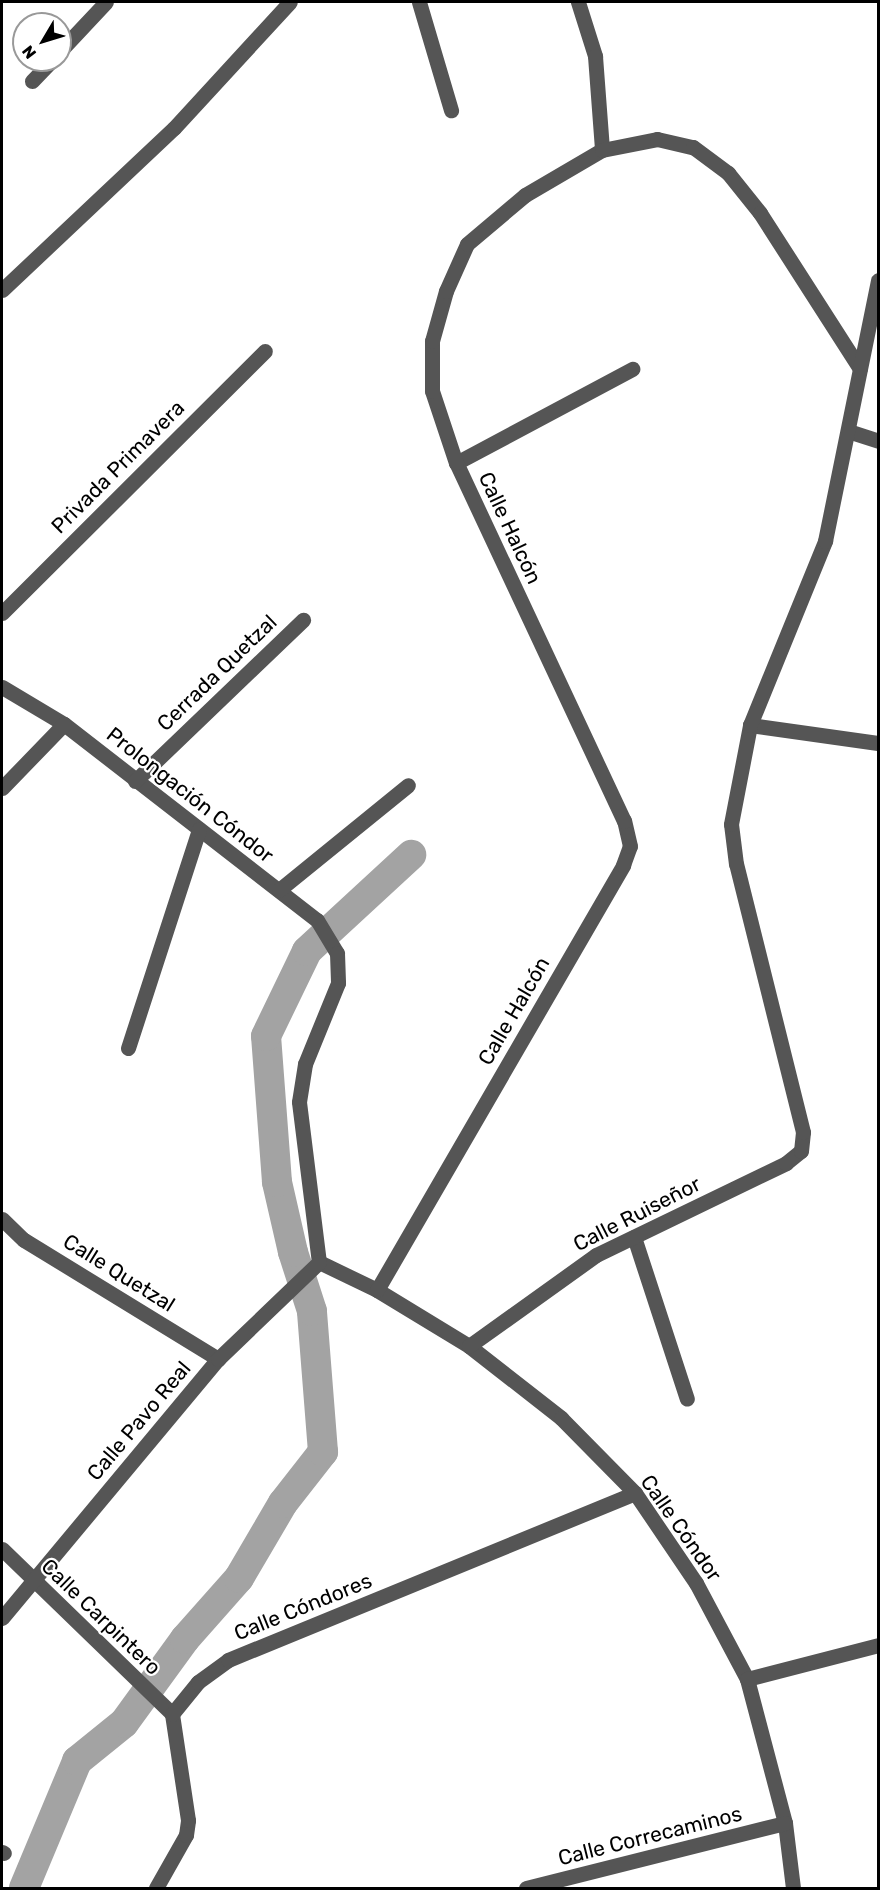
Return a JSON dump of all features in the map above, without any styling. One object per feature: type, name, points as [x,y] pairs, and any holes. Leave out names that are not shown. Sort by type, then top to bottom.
[{"type":"street","points":[[72,38],[106,2]]},
{"type":"street","points":[[2,290],[174,128],[290,2]]},
{"type":"street","points":[[419,2],[452,110]]},
{"type":"street","points":[[578,2],[595,56],[602,150]]},
{"type":"street","points":[[32,81],[41,72]]},
{"type":"street","name":"Calle Halcón","points":[[377,1290],[622,865],[630,846],[624,821],[456,463],[432,391],[432,341],[446,291],[467,244],[525,195],[602,150],[657,139],[693,147],[728,173],[760,213],[860,369]]},
{"type":"street","points":[[879,280],[825,541],[750,725],[879,744]]},
{"type":"street","name":"Privada Primavera","points":[[2,613],[265,351]]},
{"type":"street","points":[[456,463],[632,369]]},
{"type":"street","points":[[848,431],[879,441]]},
{"type":"street","name":"Cerrada Quetzal","points":[[135,781],[303,620]]},
{"type":"street","name":"Prolongación Cóndor","points":[[2,687],[64,724],[317,920],[337,953],[338,982],[305,1064],[299,1102],[315,1267]]},
{"type":"street","points":[[2,788],[64,724]]},
{"type":"street","name":"Calle Ruiseñor","points":[[469,1346],[596,1255],[786,1163],[801,1151],[803,1132],[736,864],[731,824],[750,725]]},
{"type":"street","points":[[279,890],[408,784]]},
{"type":"street","points":[[128,1048],[199,829]]},
{"type":"street","name":"Calle Quetzal","points":[[2,1220],[24,1240],[218,1359]]},
{"type":"street","points":[[634,1237],[687,1399]]},
{"type":"street","name":"Calle Cóndor","points":[[315,1267],[377,1290],[469,1346],[561,1418],[635,1493],[696,1583],[747,1679],[785,1823],[793,1888]]},
{"type":"street","name":"Calle Pavo Real","points":[[2,1618],[218,1359],[315,1267]]},
{"type":"street","name":"Calle Cóndores","points":[[172,1714],[198,1682],[228,1660],[635,1493]]},
{"type":"street","name":"Calle Carpintero","points":[[2,1549],[172,1714]]},
{"type":"street","points":[[747,1679],[879,1646]]},
{"type":"street","points":[[156,1888],[186,1835],[188,1820],[172,1714]]},
{"type":"street","name":"Calle Correcaminos","points":[[526,1888],[785,1823]]},
{"type":"waterway","points":[[24,1888],[77,1761],[124,1723],[185,1639],[239,1578],[283,1503],[323,1452],[312,1311],[293,1252],[277,1182],[266,1036],[307,951],[411,855]]}]
